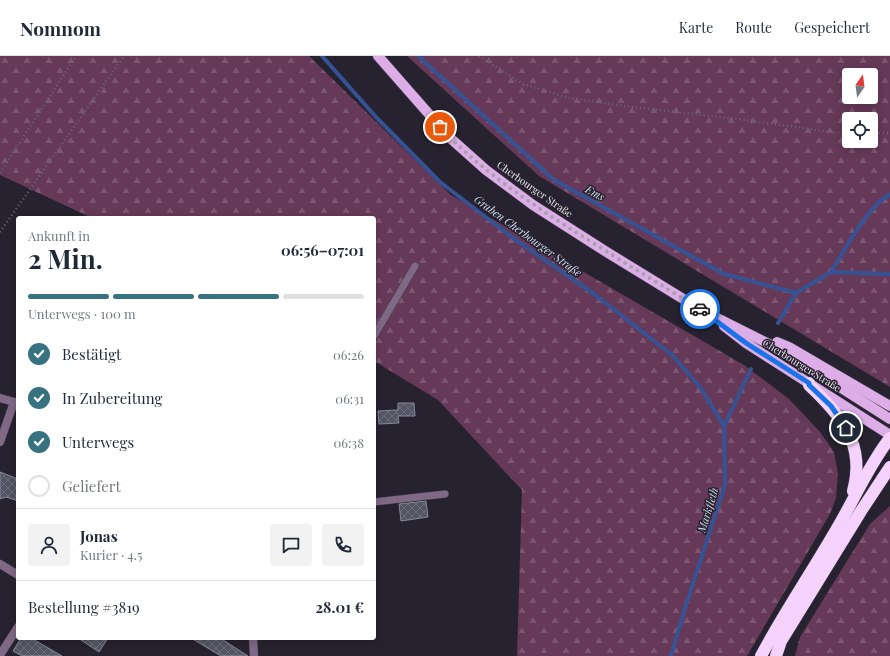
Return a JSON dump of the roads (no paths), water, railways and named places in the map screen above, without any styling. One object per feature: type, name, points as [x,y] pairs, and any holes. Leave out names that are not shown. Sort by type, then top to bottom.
[{"type":"highway","points":[[809,383],[809,385],[831,406],[842,421],[850,436],[855,452],[857,467],[856,480],[852,497],[839,525]]},
{"type":"highway","points":[[761,656],[776,626],[839,525],[879,452],[890,437]]},
{"type":"highway","points":[[776,656],[781,640],[860,511],[890,467]]},
{"type":"highway","points":[[860,511],[874,494],[890,482]]},
{"type":"main road","name":"Cherbourger Straße","points":[[378,56],[449,137],[486,170],[534,205],[605,251],[703,311],[746,343],[890,437]]},
{"type":"main road","name":"Cherbourger Straße","points":[[703,311],[789,347],[890,406]]},
{"type":"main road","name":"Cherbourger Straße","points":[[703,311],[784,352],[890,419]]},
{"type":"street","points":[[0,398],[16,402],[0,442]]},
{"type":"street","points":[[0,564],[16,574]]},
{"type":"street","points":[[0,655],[16,630]]},
{"type":"street","points":[[253,640],[254,656]]},
{"type":"lane","points":[[376,333],[415,266]]},
{"type":"lane","points":[[376,502],[445,494]]},
{"type":"waterway","name":"Graben Cherbourger Straße","points":[[322,56],[375,116],[440,182],[513,238],[594,294],[672,355],[700,387],[724,426]]},
{"type":"waterway","name":"Ems","points":[[418,56],[554,180],[724,274],[796,293]]},
{"type":"waterway","points":[[831,272],[865,218],[873,208],[890,194]]},
{"type":"waterway","name":"Markfleth","points":[[778,323],[796,293],[831,272],[890,274]]},
{"type":"waterway","name":"Markfleth","points":[[671,656],[725,485],[724,426],[751,369]]}]
